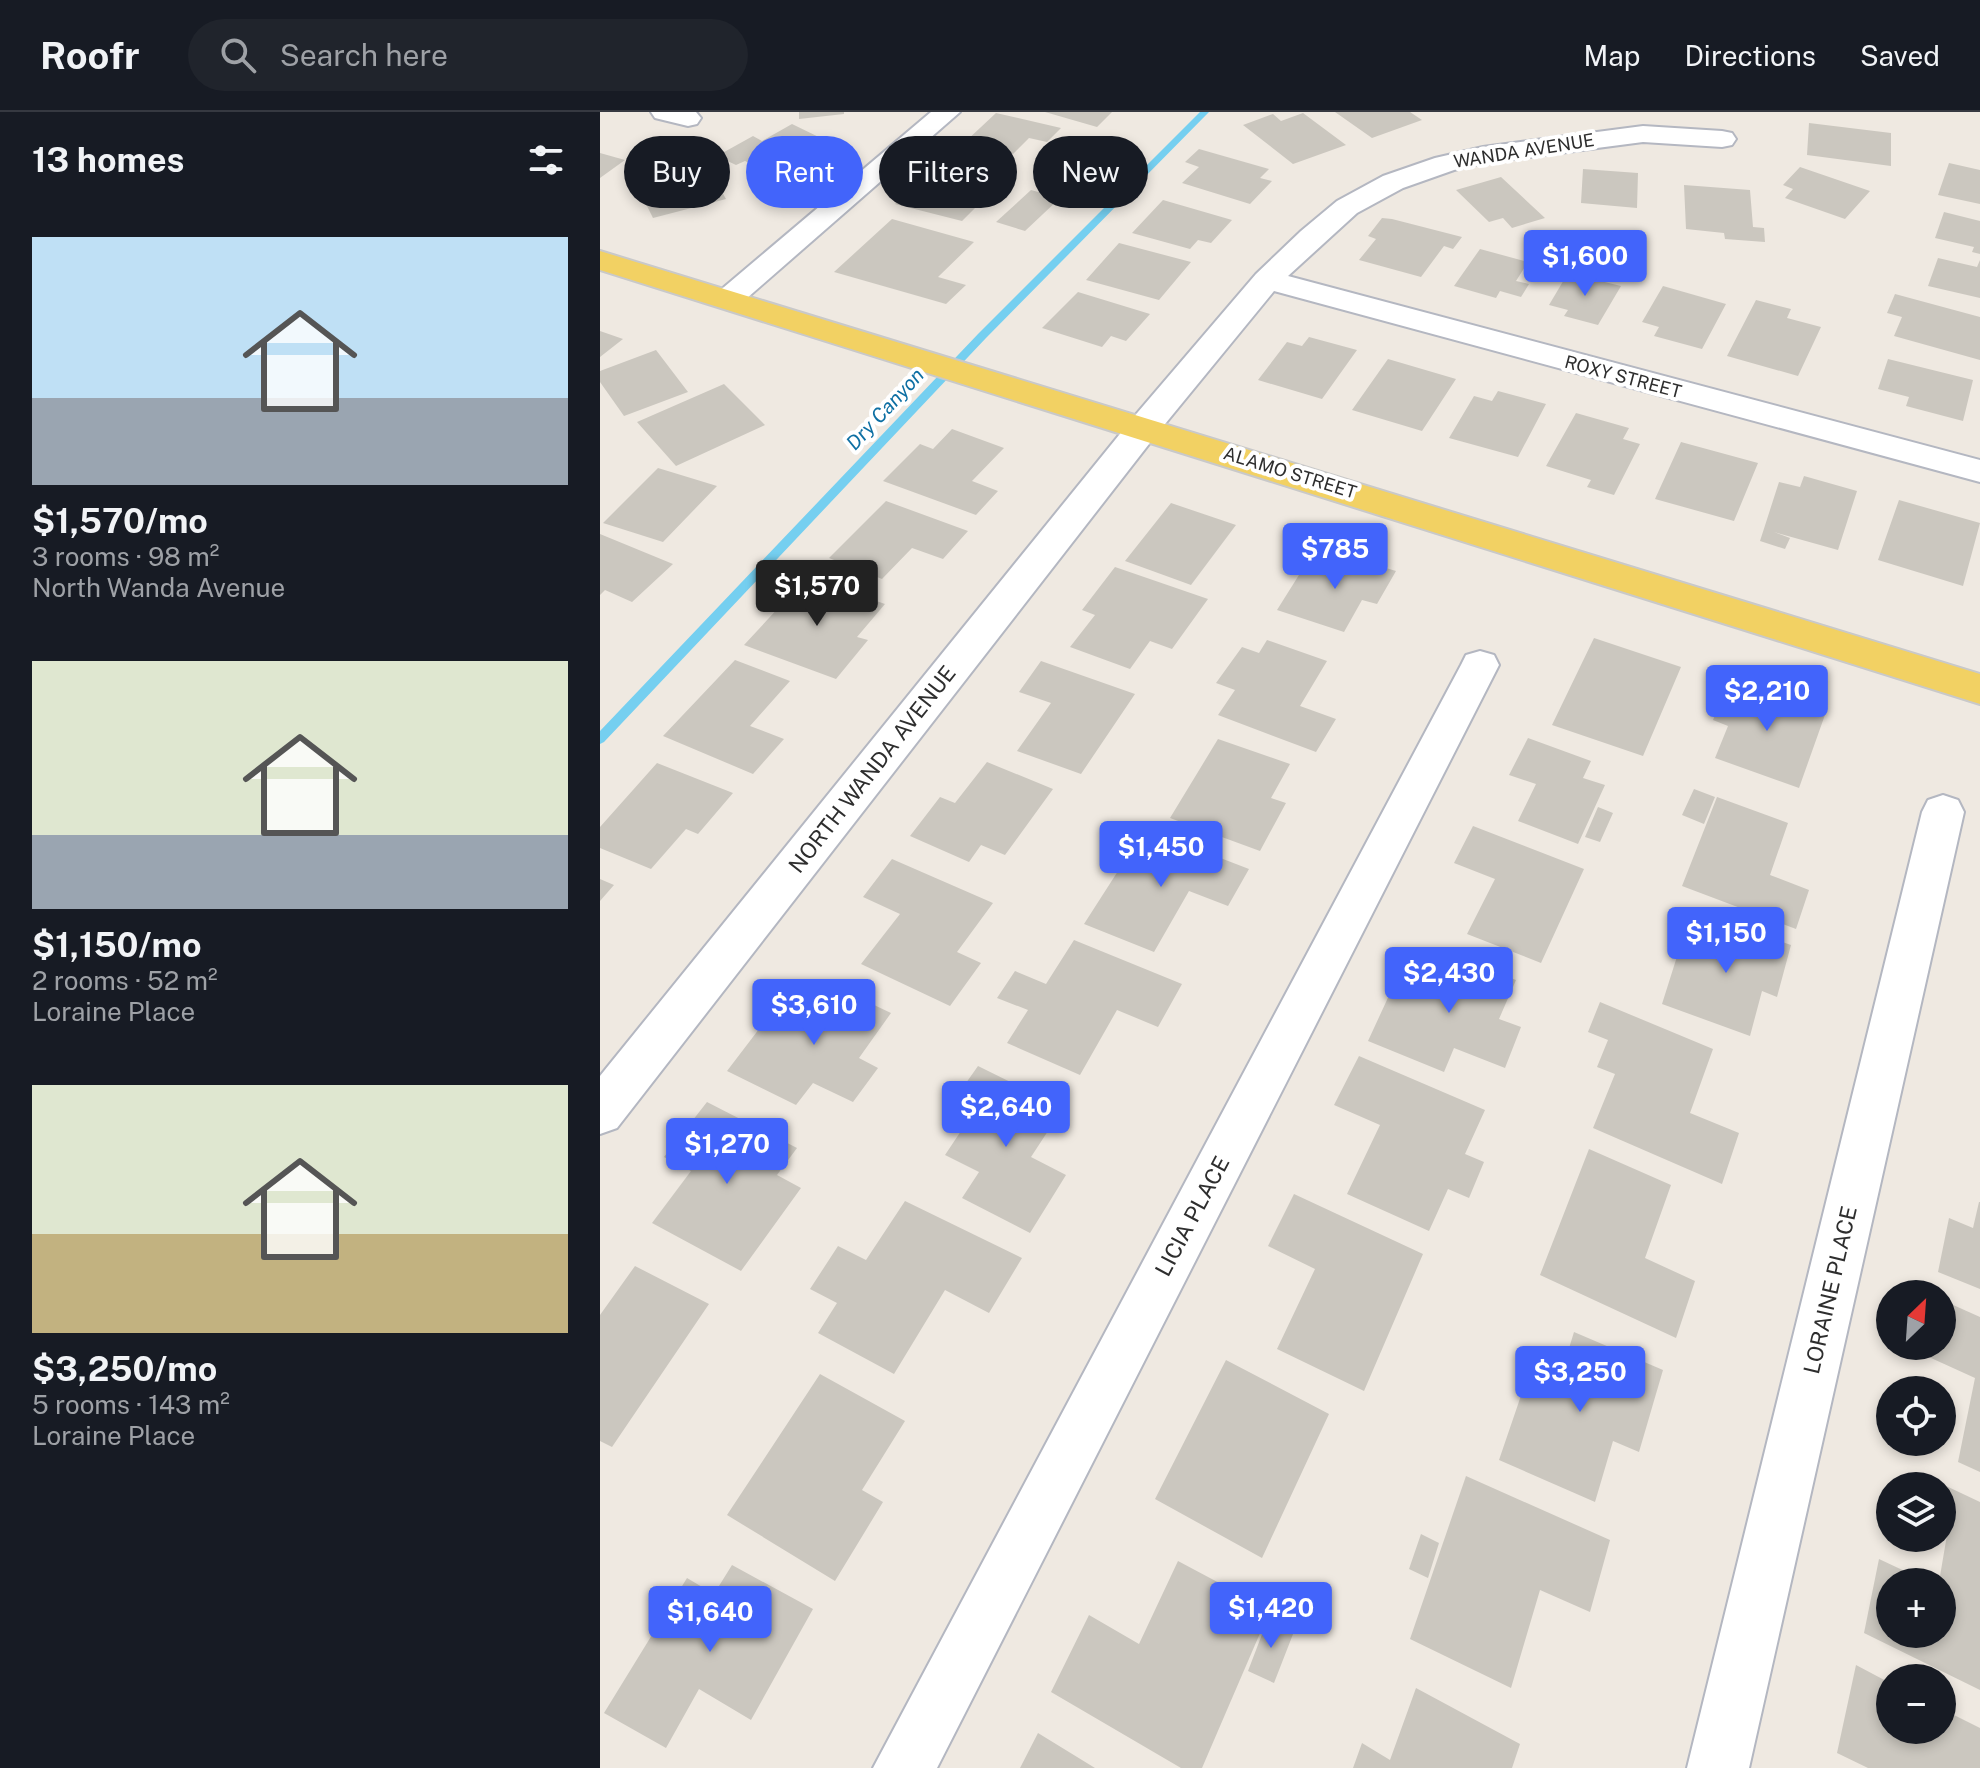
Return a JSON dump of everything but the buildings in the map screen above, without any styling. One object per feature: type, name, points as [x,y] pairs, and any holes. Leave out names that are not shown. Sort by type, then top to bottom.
[{"type":"main road","name":"ALAMO STREET","points":[[600,260],[1980,689]]},
{"type":"street","points":[[728,299],[947,112]]},
{"type":"street","name":"WANDA AVENUE","points":[[1144,427],[1267,280],[1347,207],[1393,182],[1445,164],[1528,147],[1643,134],[1722,139]]},
{"type":"street","name":"ROXY STREET","points":[[1267,280],[1980,471]]},
{"type":"street","name":"NORTH WANDA AVENUE","points":[[600,1112],[1144,427]]},
{"type":"street","name":"LICIA PLACE","points":[[904,1768],[1480,665]]},
{"type":"street","name":"LORAINE PLACE","points":[[1718,1768],[1943,812]]},
{"type":"waterway","name":"Dry Canyon","points":[[600,739],[982,336],[1205,112]]}]
